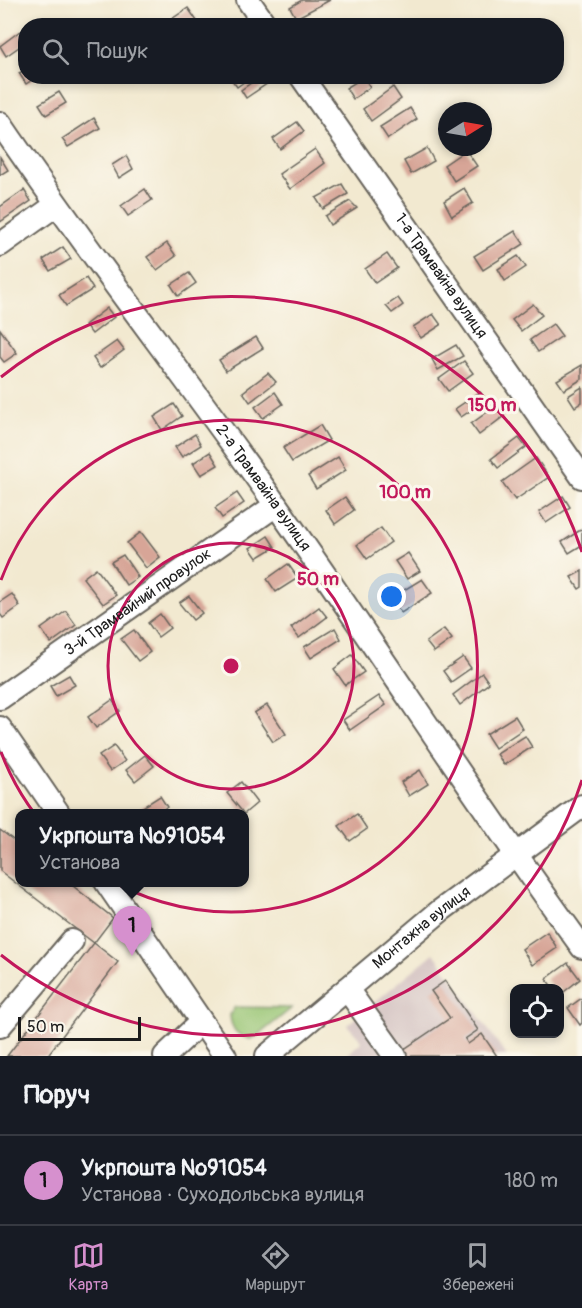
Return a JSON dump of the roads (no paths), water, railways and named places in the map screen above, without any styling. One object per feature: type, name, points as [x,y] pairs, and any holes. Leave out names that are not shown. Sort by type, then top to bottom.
[{"type":"street","points":[[248,0],[260,18]]},
{"type":"street","name":"1-а Трамвайна вулиця","points":[[307,84],[582,477]]},
{"type":"street","name":"2-а Трамвайна вулиця","points":[[0,123],[56,205],[276,505],[515,855],[582,946]]},
{"type":"street","points":[[0,245],[56,205]]},
{"type":"street","name":"3-й Трамвайний провулок","points":[[0,698],[276,505]]},
{"type":"street","points":[[0,728],[55,809]]},
{"type":"street","name":"Монтажна вулиця","points":[[267,1056],[440,911],[582,806]]},
{"type":"street","points":[[109,887],[225,1056]]},
{"type":"street","points":[[0,1026],[72,941]]},
{"type":"street","points":[[347,989],[395,1056]]},
{"type":"street","points":[[165,1056],[201,1022]]},
{"type":"place","name":"Укрпошта №91054","points":[[132,956]]}]
